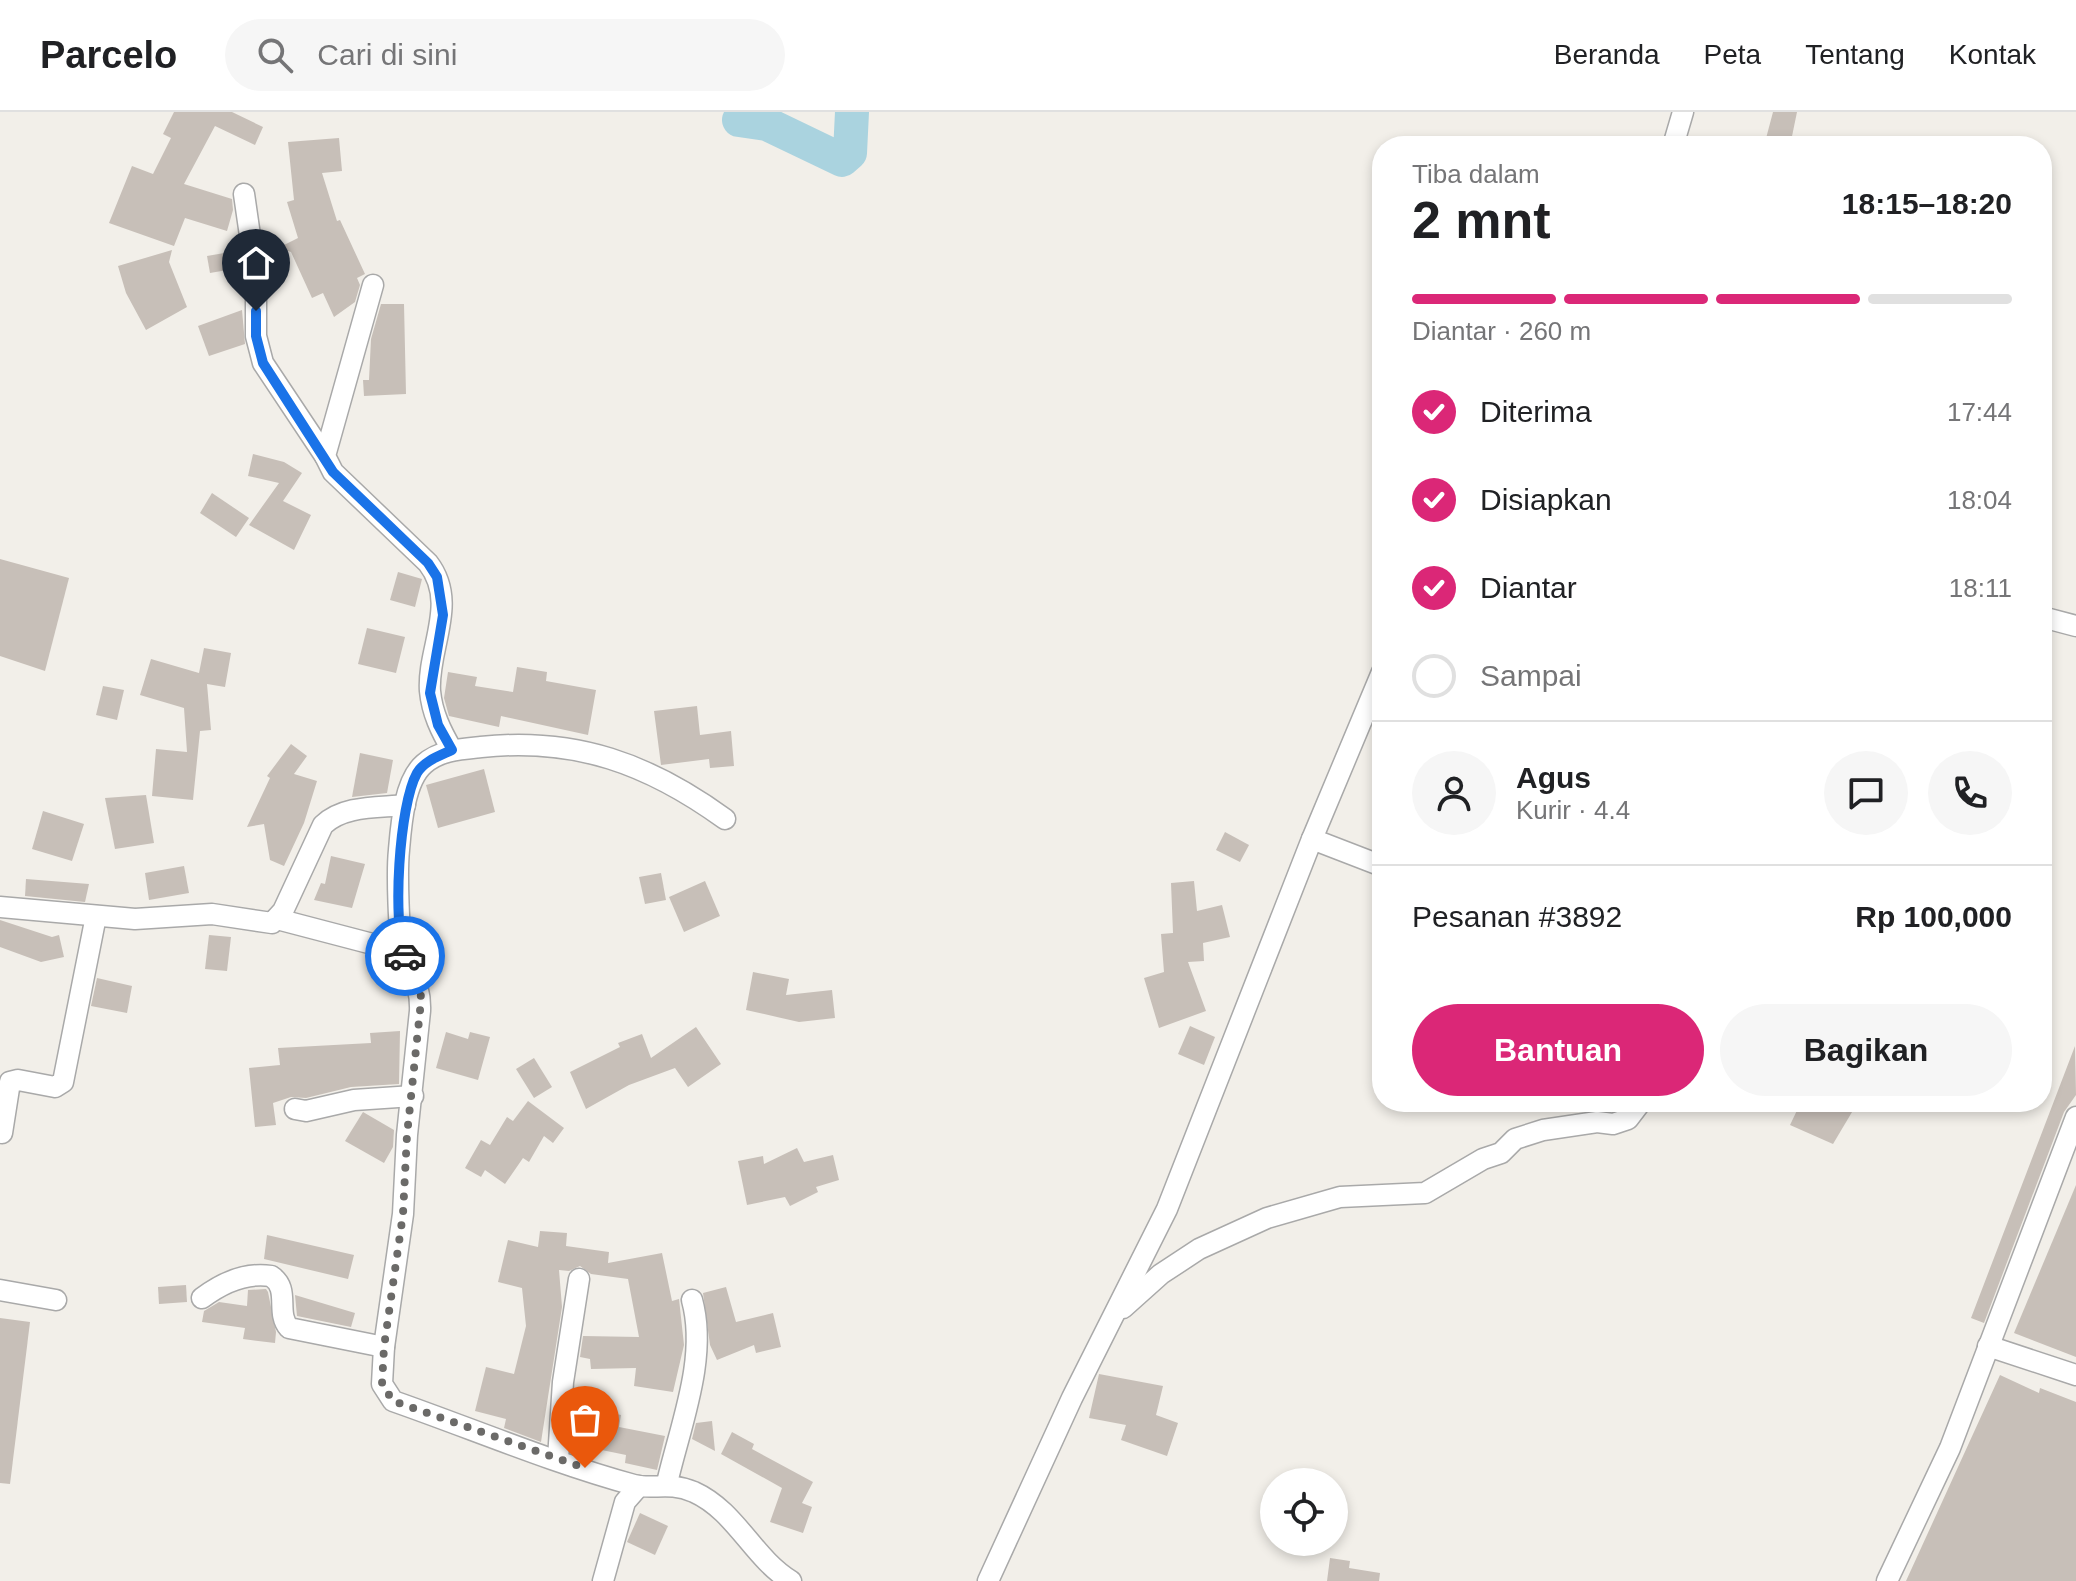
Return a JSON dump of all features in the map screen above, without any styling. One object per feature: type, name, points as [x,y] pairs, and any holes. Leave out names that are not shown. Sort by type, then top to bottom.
[{"type":"street","points":[[1676,136],[1683,112]]},
{"type":"street","points":[[244,194],[256,277],[256,336],[263,363],[333,472],[428,563],[437,577],[443,615],[430,693],[438,725],[452,750]]},
{"type":"street","points":[[325,456],[373,285]]},
{"type":"street","points":[[2052,620],[2076,626]]},
{"type":"street","points":[[988,1581],[1167,1209],[1312,839],[1372,696]]},
{"type":"street","points":[[725,819],[705,804],[610,756],[584,749],[505,744],[452,750],[423,765],[405,805],[398,852],[403,952],[421,992],[403,1214],[384,1347],[382,1384],[393,1401],[558,1459],[639,1486],[667,1483],[694,1492],[719,1507],[774,1571],[791,1581]]},
{"type":"street","points":[[277,919],[323,825],[349,811],[405,805]]},
{"type":"street","points":[[1312,839],[1372,862]]},
{"type":"street","points":[[0,907],[135,919],[212,914],[266,923],[277,919],[403,952]]},
{"type":"street","points":[[2,1133],[10,1082],[18,1080],[55,1087],[63,1082],[96,916]]},
{"type":"street","points":[[295,1109],[306,1111],[354,1100],[413,1096]]},
{"type":"street","points":[[1115,1316],[1161,1274],[1199,1249],[1267,1218],[1340,1197],[1425,1193],[1483,1159],[1501,1153],[1515,1139],[1531,1133],[1597,1122],[1613,1124],[1628,1119],[1633,1112]]},
{"type":"street","points":[[1887,1581],[1950,1448],[2076,1117]]},
{"type":"street","points":[[202,1298],[236,1279],[255,1274],[271,1276],[281,1288],[282,1320],[289,1328],[384,1347]]},
{"type":"street","points":[[558,1459],[563,1382],[579,1279]]},
{"type":"street","points":[[0,1290],[56,1300]]},
{"type":"street","points":[[667,1483],[697,1350],[699,1326],[692,1300]]},
{"type":"street","points":[[1988,1346],[2076,1375]]},
{"type":"street","points":[[603,1581],[625,1502],[639,1486]]},
{"type":"building","points":[[174,112],[232,112],[263,127],[255,145],[215,126],[184,184],[232,199],[233,210],[227,231],[185,218],[174,246],[109,223],[132,166],[153,174],[171,138],[163,134]]},
{"type":"building","points":[[1773,112],[1797,112],[1792,136],[1767,136]]},
{"type":"building","points":[[339,138],[342,171],[322,173],[337,221],[340,220],[365,274],[357,278],[360,285],[355,302],[334,317],[323,293],[312,298],[291,252],[278,248],[298,238],[287,202],[294,200],[288,142]]},
{"type":"building","points":[[172,250],[169,262],[187,307],[146,330],[126,293],[118,266]]},
{"type":"building","points":[[230,252],[233,269],[210,273],[207,256]]},
{"type":"building","points":[[381,304],[404,304],[406,394],[364,396],[363,380],[369,380],[371,339]]},
{"type":"building","points":[[242,310],[245,344],[209,356],[198,326]]},
{"type":"building","points":[[253,454],[284,462],[302,473],[283,501],[311,515],[294,550],[249,525],[279,483],[248,476]]},
{"type":"building","points":[[212,493],[249,518],[236,537],[200,513]]},
{"type":"building","points":[[0,559],[69,578],[45,671],[0,656]]},
{"type":"building","points":[[398,572],[422,579],[415,607],[390,600]]},
{"type":"building","points":[[367,628],[405,637],[396,673],[358,664]]},
{"type":"building","points":[[204,648],[231,653],[225,687],[207,684],[211,730],[200,731],[193,800],[152,796],[156,749],[187,752],[184,708],[140,695],[151,659],[199,673]]},
{"type":"building","points":[[517,667],[547,672],[546,681],[596,690],[588,735],[501,716],[499,727],[449,716],[444,698],[448,672],[477,677],[475,686],[513,692]]},
{"type":"building","points":[[103,686],[124,690],[117,720],[96,715]]},
{"type":"building","points":[[697,706],[700,735],[731,731],[734,766],[710,768],[709,759],[661,765],[654,711]]},
{"type":"building","points":[[291,744],[307,756],[294,774],[317,781],[304,823],[284,866],[270,860],[264,824],[247,827],[270,778],[267,776]]},
{"type":"building","points":[[360,753],[393,760],[387,793],[352,797]]},
{"type":"building","points":[[484,769],[495,812],[438,828],[426,785]]},
{"type":"building","points":[[146,795],[154,843],[115,849],[105,798]]},
{"type":"building","points":[[43,811],[84,824],[72,861],[32,849]]},
{"type":"building","points":[[1225,832],[1249,845],[1240,862],[1216,850]]},
{"type":"building","points":[[331,856],[365,864],[352,908],[314,900],[321,883],[325,884]]},
{"type":"building","points":[[184,866],[189,893],[149,900],[145,873]]},
{"type":"building","points":[[661,873],[666,900],[645,904],[639,877]]},
{"type":"building","points":[[26,879],[89,884],[85,902],[25,896]]},
{"type":"building","points":[[705,881],[720,916],[684,932],[669,897]]},
{"type":"building","points":[[1194,881],[1197,911],[1222,905],[1230,937],[1203,943],[1204,961],[1188,962],[1206,1011],[1159,1028],[1144,978],[1164,972],[1161,934],[1173,933],[1171,883]]},
{"type":"building","points":[[0,920],[52,937],[59,935],[64,957],[41,962],[0,947]]},
{"type":"building","points":[[209,935],[231,937],[227,971],[205,969]]},
{"type":"building","points":[[753,972],[789,979],[786,995],[832,990],[835,1018],[799,1022],[746,1010]]},
{"type":"building","points":[[97,978],[132,986],[127,1013],[91,1006]]},
{"type":"building","points":[[1190,1026],[1215,1037],[1204,1065],[1178,1054]]},
{"type":"building","points":[[696,1027],[721,1064],[688,1087],[675,1068],[629,1085],[586,1109],[570,1072],[620,1047],[618,1043],[642,1034],[651,1058]]},
{"type":"building","points":[[400,1031],[399,1084],[351,1087],[306,1098],[291,1097],[273,1103],[276,1125],[255,1127],[249,1068],[280,1065],[278,1048],[371,1043],[370,1033]]},
{"type":"building","points":[[446,1032],[468,1039],[470,1032],[490,1037],[478,1080],[436,1068]]},
{"type":"building","points":[[2075,1046],[2076,1095],[2064,1112],[1984,1323],[1971,1318]]},
{"type":"building","points":[[534,1058],[552,1087],[534,1098],[516,1069]]},
{"type":"building","points":[[528,1101],[564,1128],[553,1143],[544,1136],[529,1162],[523,1158],[505,1184],[485,1170],[481,1177],[465,1168],[481,1140],[490,1145],[507,1117],[513,1121]]},
{"type":"building","points":[[363,1112],[394,1130],[393,1147],[384,1163],[345,1141]]},
{"type":"building","points":[[1796,1112],[1852,1112],[1833,1144],[1790,1125]]},
{"type":"building","points":[[797,1148],[804,1162],[833,1155],[839,1180],[816,1187],[818,1192],[790,1206],[785,1197],[747,1205],[738,1161],[763,1156],[764,1164]]},
{"type":"building","points":[[2076,1185],[2076,1357],[2014,1333]]},
{"type":"building","points":[[540,1231],[567,1233],[566,1246],[609,1252],[608,1263],[662,1253],[672,1301],[679,1299],[684,1345],[673,1392],[634,1386],[636,1368],[591,1369],[590,1359],[580,1357],[583,1336],[639,1337],[628,1279],[591,1274],[580,1266],[569,1271],[559,1270],[562,1307],[541,1442],[504,1428],[506,1419],[475,1411],[486,1367],[514,1374],[526,1326],[522,1288],[498,1282],[508,1240],[538,1247]]},
{"type":"building","points":[[267,1235],[354,1255],[348,1279],[264,1259]]},
{"type":"building","points":[[186,1285],[187,1302],[159,1304],[158,1287]]},
{"type":"building","points":[[726,1287],[736,1322],[773,1313],[781,1347],[756,1353],[754,1345],[717,1360],[710,1345],[703,1293]]},
{"type":"building","points":[[266,1289],[268,1292],[276,1332],[275,1343],[243,1339],[245,1328],[202,1322],[204,1311],[219,1302],[247,1306],[248,1290]]},
{"type":"building","points":[[295,1295],[355,1313],[351,1327],[297,1316]]},
{"type":"building","points":[[0,1318],[30,1322],[10,1484],[0,1483]]},
{"type":"building","points":[[1099,1374],[1163,1386],[1156,1415],[1178,1423],[1167,1456],[1121,1440],[1126,1425],[1089,1418]]},
{"type":"building","points":[[2000,1375],[2039,1393],[2040,1388],[2076,1402],[2076,1581],[1906,1581]]},
{"type":"building","points":[[578,1405],[621,1415],[619,1427],[665,1436],[657,1470],[625,1463],[626,1455],[592,1448],[591,1455],[572,1451]]},
{"type":"building","points":[[712,1421],[715,1451],[692,1439],[696,1423]]},
{"type":"building","points":[[732,1432],[754,1444],[752,1449],[813,1482],[802,1503],[812,1507],[803,1533],[770,1522],[782,1488],[721,1454]]},
{"type":"building","points":[[640,1513],[668,1526],[655,1555],[627,1542]]},
{"type":"building","points":[[1330,1558],[1350,1561],[1349,1568],[1380,1573],[1379,1581],[1327,1581]]},
{"type":"waterway","points":[[739,120],[767,124],[842,160],[850,153],[852,112]]},
{"type":"way so far","points":[[405,956],[421,992],[403,1214],[384,1347],[383,1389],[393,1401],[585,1468]]},
{"type":"route","points":[[256,311],[256,336],[263,363],[333,472],[428,563],[439,584],[443,615],[430,693],[438,725],[452,750],[423,765],[416,774],[405,805],[398,852],[405,956]]}]
